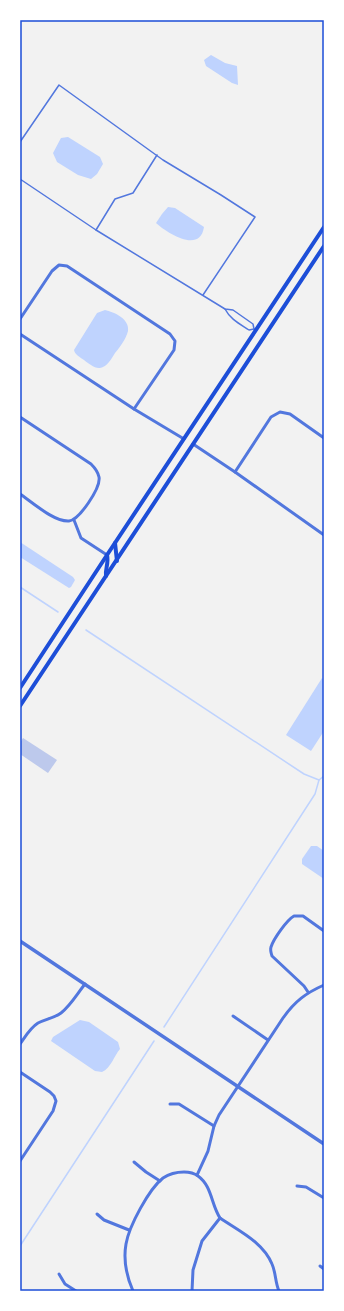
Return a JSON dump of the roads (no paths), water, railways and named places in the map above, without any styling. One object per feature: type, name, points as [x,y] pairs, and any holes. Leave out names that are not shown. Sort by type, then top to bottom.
[{"type":"main road","points":[[20,688],[255,329],[324,227]]},
{"type":"main road","points":[[20,706],[324,246]]},
{"type":"main road","points":[[115,543],[117,560]]},
{"type":"main road","points":[[106,555],[108,563],[105,571],[106,577]]},
{"type":"street","points":[[20,319],[52,271],[59,265],[67,266],[170,334],[175,341],[174,350],[134,409]]},
{"type":"street","points":[[20,334],[134,409],[184,439]]},
{"type":"street","points":[[235,472],[271,417],[280,412],[290,414],[324,438]]},
{"type":"street","points":[[20,417],[91,464],[96,469],[99,477],[98,487],[74,520],[66,521],[58,519],[20,494]]},
{"type":"street","points":[[193,444],[324,535]]},
{"type":"street","points":[[74,520],[81,538],[106,555]]},
{"type":"street","points":[[308,992],[304,986],[272,956],[270,952],[271,947],[288,920],[294,916],[303,916],[324,931]]},
{"type":"street","points":[[20,940],[324,1144]]},
{"type":"street","points":[[20,1044],[31,1028],[38,1023],[49,1020],[69,1005],[85,984]]},
{"type":"street","points":[[197,1175],[208,1151],[214,1126],[219,1115],[268,1040],[289,1010],[308,992],[324,985]]},
{"type":"street","points":[[233,1016],[268,1040]]},
{"type":"street","points":[[20,1072],[50,1092],[56,1101],[55,1108],[20,1161]]},
{"type":"street","points":[[170,1104],[179,1104],[214,1126]]},
{"type":"street","points":[[134,1162],[160,1181]]},
{"type":"street","points":[[133,1291],[126,1276],[126,1244],[129,1230],[152,1191],[160,1181],[178,1172],[187,1172],[197,1175],[205,1183],[210,1192],[215,1211],[220,1218],[264,1250],[272,1264],[276,1285],[279,1291]]},
{"type":"street","points":[[297,1186],[306,1187],[324,1198]]},
{"type":"street","points":[[97,1214],[104,1220],[129,1230]]},
{"type":"street","points":[[192,1291],[193,1270],[202,1241],[220,1218]]},
{"type":"street","points":[[320,1266],[324,1269]]},
{"type":"street","points":[[59,1274],[65,1284],[76,1291]]},
{"type":"lane","points":[[20,142],[59,85],[157,155],[254,217],[203,295]]},
{"type":"lane","points":[[96,230],[115,199],[134,193],[157,155]]},
{"type":"lane","points":[[20,179],[96,230],[203,295],[224,309],[227,314],[249,330],[255,329],[253,324],[233,310],[224,309]]},
{"type":"water","points":[[211,55],[225,63],[237,66],[238,85],[232,83],[206,66],[204,60]]},
{"type":"water","points":[[68,137],[100,157],[103,164],[97,174],[91,179],[78,175],[57,162],[53,153],[61,138]]},
{"type":"water","points":[[168,207],[175,208],[204,227],[201,235],[196,239],[183,239],[168,232],[156,223]]},
{"type":"water","points":[[105,310],[113,312],[121,317],[127,323],[128,331],[123,343],[109,362],[103,367],[96,368],[78,356],[74,350],[97,313]]},
{"type":"water","points":[[20,542],[73,577],[75,580],[71,587],[69,588],[20,557]]},
{"type":"water","points":[[322,678],[324,680],[324,731],[311,751],[286,735]]},
{"type":"water","points":[[311,846],[317,846],[324,851],[324,879],[302,864],[302,859]]},
{"type":"water","points":[[80,1020],[89,1022],[118,1042],[120,1049],[110,1065],[102,1072],[95,1071],[51,1041],[53,1037]]},
{"type":"waterway","points":[[20,587],[58,612]]},
{"type":"waterway","points":[[86,630],[304,774],[319,780]]},
{"type":"waterway","points":[[164,1027],[315,794],[319,780],[324,776]]},
{"type":"waterway","points":[[20,1246],[154,1041]]}]
